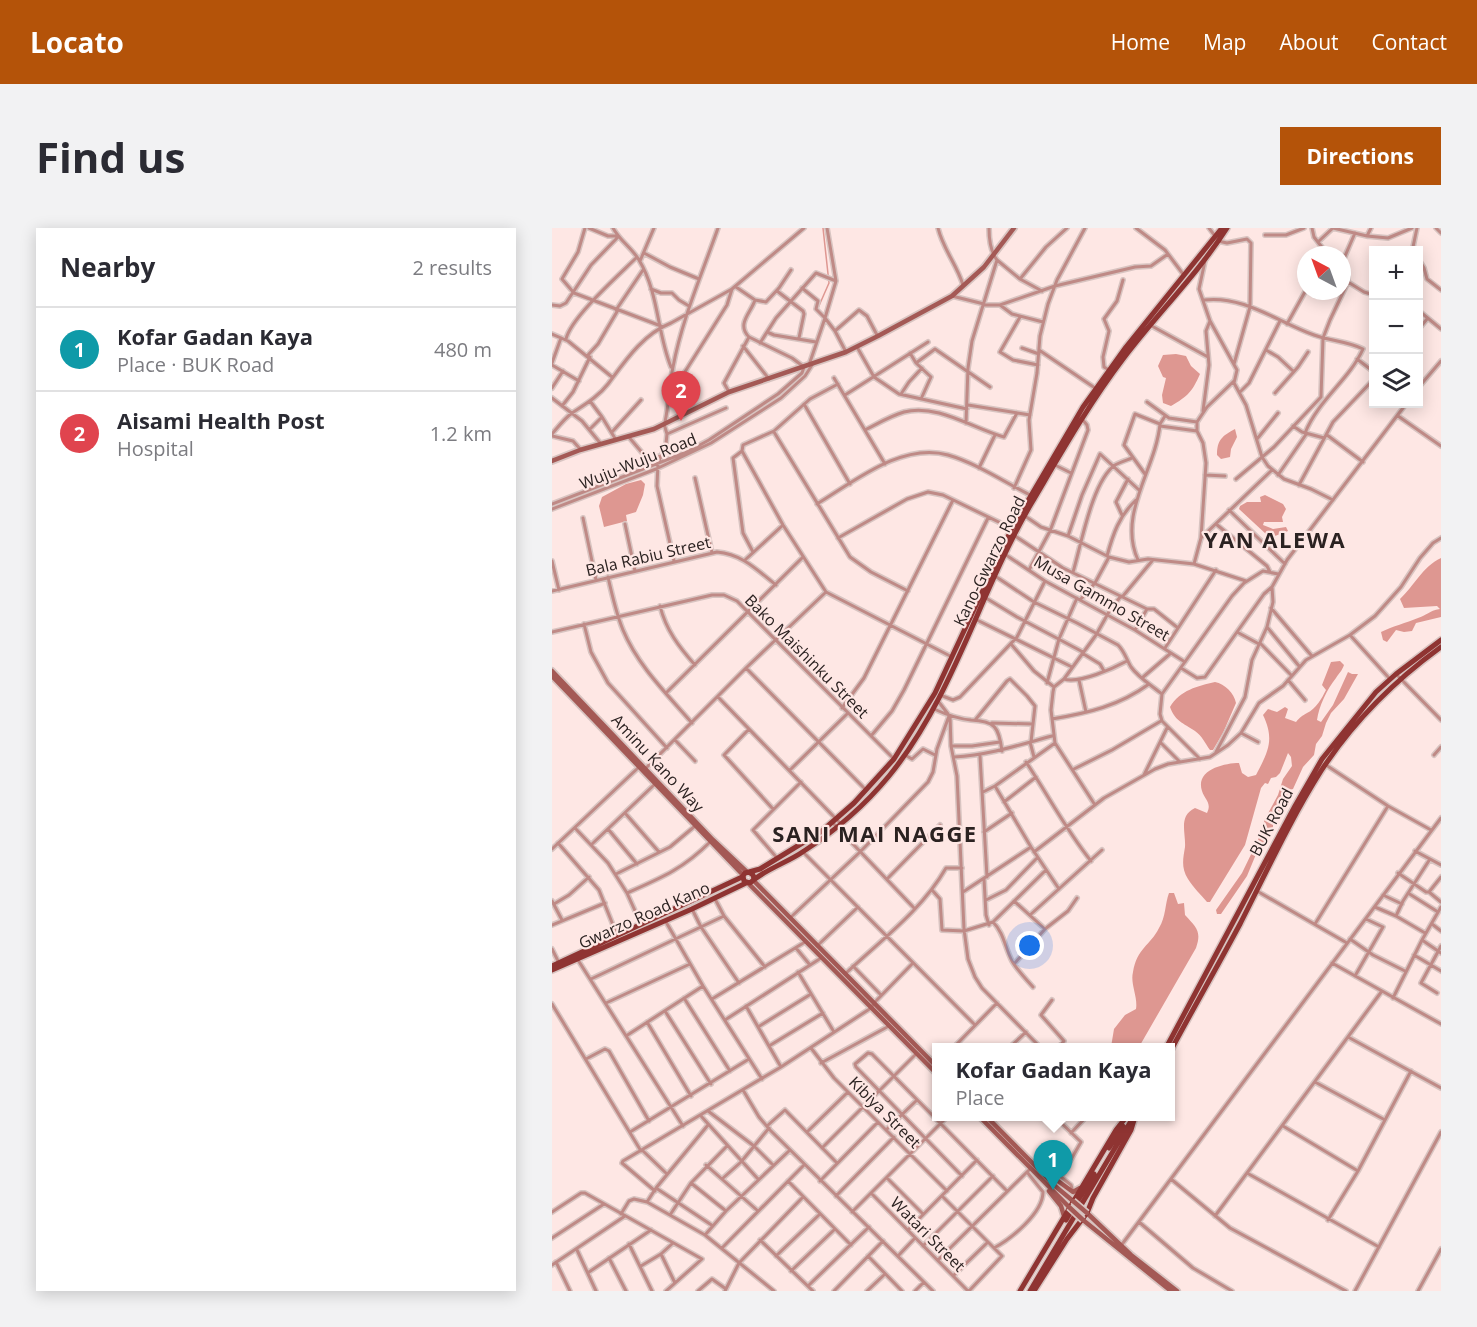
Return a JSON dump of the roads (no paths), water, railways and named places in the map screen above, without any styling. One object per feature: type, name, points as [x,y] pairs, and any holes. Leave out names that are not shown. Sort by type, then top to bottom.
[{"type":"main road","points":[[552,461],[664,424],[729,392],[857,347],[952,296],[996,258],[1014,228]]},
{"type":"main road","name":"Kano-Gwarzo Road","points":[[552,968],[617,935],[803,852],[881,785],[905,755],[934,709],[1033,497],[1095,388],[1184,275],[1206,257],[1222,228]]},
{"type":"main road","name":"Kano-Gwarzo Road","points":[[748,878],[836,823],[894,759],[923,715],[1012,528],[1122,360],[1227,228]]},
{"type":"main road","name":"BUK Road","points":[[1175,1043],[1294,806],[1322,759],[1356,716],[1395,674],[1441,640]]},
{"type":"main road","name":"BUK Road","points":[[1168,1043],[1326,765],[1361,719],[1401,679],[1441,647]]},
{"type":"main road","name":"Aminu Kano Way","points":[[552,671],[634,758],[655,784],[748,878]]},
{"type":"main road","name":"Aminu Kano Way","points":[[552,676],[646,768],[695,826],[748,878]]},
{"type":"main road","points":[[748,878],[845,974],[916,1054],[932,1064]]},
{"type":"main road","points":[[748,878],[821,958],[932,1063]]},
{"type":"main road","name":"Gwarzo Road Kano","points":[[552,968],[715,899],[748,878]]},
{"type":"main road","points":[[984,1121],[1028,1170],[1073,1201],[1120,1247],[1171,1291]]},
{"type":"main road","points":[[1021,1291],[1080,1188],[1124,1121]]},
{"type":"main road","points":[[1021,1291],[1125,1121]]},
{"type":"main road","points":[[1032,1291],[1131,1121]]},
{"type":"main road","points":[[1032,1291],[1067,1239],[1083,1220],[1131,1130],[1133,1121]]},
{"type":"main road","points":[[991,1122],[1083,1220],[1177,1291]]},
{"type":"main road","points":[[1048,1183],[1058,1181],[1073,1192],[1080,1188]]},
{"type":"main road","points":[[1048,1183],[1064,1216]]},
{"type":"street","points":[[618,237],[608,236],[587,228],[578,252],[562,279],[574,293],[661,326]]},
{"type":"street","points":[[613,228],[638,259],[643,270],[651,289],[672,368]]},
{"type":"street","points":[[566,339],[568,333],[594,302],[644,252],[654,228]]},
{"type":"street","points":[[674,562],[657,486],[656,469],[666,444],[667,434],[664,424],[670,396],[672,368],[686,315],[718,228]]},
{"type":"street","points":[[581,450],[573,441],[552,435],[572,413],[582,408],[608,384],[631,352],[661,326],[686,315],[733,288],[804,228]]},
{"type":"street","points":[[755,300],[744,322],[745,331],[749,337],[809,365],[825,318],[834,280],[827,228]]},
{"type":"street","points":[[938,228],[963,287]]},
{"type":"street","points":[[989,228],[989,240],[996,258],[1020,279],[1042,291]]},
{"type":"street","points":[[1020,279],[1046,247],[1067,228]]},
{"type":"street","points":[[1014,488],[1031,450],[1030,415],[1043,322],[1055,286],[1085,228]]},
{"type":"street","points":[[1136,228],[1168,254],[1184,275]]},
{"type":"street","points":[[1209,228],[1217,239],[1227,243],[1247,239],[1251,241],[1250,307],[1234,364]]},
{"type":"street","points":[[1265,235],[1286,235],[1304,228]]},
{"type":"street","points":[[1312,228],[1314,237],[1321,246]]},
{"type":"street","points":[[1367,236],[1371,228]]},
{"type":"street","points":[[1319,242],[1332,229],[1388,238],[1412,228]]},
{"type":"street","points":[[1413,246],[1417,228]]},
{"type":"street","points":[[1436,228],[1441,233]]},
{"type":"street","points":[[1349,246],[1355,233]]},
{"type":"street","points":[[552,305],[563,305],[574,293],[591,265],[618,237]]},
{"type":"street","points":[[644,252],[670,267],[699,279]]},
{"type":"street","points":[[952,296],[984,304],[1000,305],[1055,286],[1135,267],[1151,266],[1168,254]]},
{"type":"street","points":[[1206,257],[1199,286],[1210,321],[1234,364],[1236,370],[1234,381],[1246,405],[1262,457],[1278,475],[1333,501]]},
{"type":"street","points":[[966,423],[968,371],[972,341],[996,258]]},
{"type":"street","points":[[1423,266],[1427,279],[1441,290]]},
{"type":"street","points":[[562,406],[579,381],[589,356],[643,270]]},
{"type":"street","points":[[733,288],[755,300],[766,302],[777,291],[790,270]]},
{"type":"street","points":[[760,343],[791,301],[816,273],[834,280]]},
{"type":"street","points":[[1108,370],[1102,361],[1109,334],[1104,319],[1116,301],[1124,280]]},
{"type":"street","points":[[1351,284],[1369,294]]},
{"type":"street","points":[[670,396],[727,305],[733,288]]},
{"type":"street","points":[[802,288],[818,301],[816,309],[835,331],[846,352]]},
{"type":"street","points":[[651,289],[661,293],[672,293],[689,306]]},
{"type":"street","points":[[777,291],[804,314],[799,338]]},
{"type":"street","points":[[1204,300],[1222,300],[1250,307],[1287,324],[1363,351],[1322,398],[1262,457],[1236,479]]},
{"type":"street","points":[[1287,324],[1300,300]]},
{"type":"street","points":[[1278,475],[1306,433],[1322,398],[1323,338],[1339,300]]},
{"type":"street","points":[[1000,305],[1012,314],[1043,322]]},
{"type":"street","points":[[835,331],[859,310],[867,316],[878,336]]},
{"type":"street","points":[[1423,314],[1441,329]]},
{"type":"street","points":[[1020,317],[1000,352],[1013,360],[1038,365]]},
{"type":"street","points":[[1423,324],[1427,319]]},
{"type":"street","points":[[1203,412],[1208,370],[1206,331],[1210,321]]},
{"type":"street","points":[[1239,392],[1249,383],[1280,321]]},
{"type":"street","points":[[1150,326],[1208,357]]},
{"type":"street","points":[[767,332],[816,342]]},
{"type":"street","points":[[552,334],[566,339],[612,377]]},
{"type":"street","points":[[729,392],[723,383],[749,337]]},
{"type":"street","points":[[561,338],[552,364],[579,381]]},
{"type":"street","points":[[845,395],[927,342]]},
{"type":"street","points":[[743,346],[769,378]]},
{"type":"street","points":[[857,347],[874,377],[901,394],[967,407],[1030,415]]},
{"type":"street","points":[[1022,348],[1039,352],[1095,388]]},
{"type":"street","points":[[916,363],[934,349],[990,387]]},
{"type":"street","points":[[1266,350],[1278,357],[1293,371]]},
{"type":"street","points":[[1275,393],[1308,352]]},
{"type":"street","points":[[910,353],[916,363],[931,377],[921,399]]},
{"type":"street","points":[[1357,359],[1369,368]]},
{"type":"street","points":[[1423,383],[1441,361]]},
{"type":"street","name":"Wuju-Wuju Road","points":[[552,507],[687,452],[709,440],[758,409],[795,380],[809,365]]},
{"type":"street","name":"Wuju-Wuju Road","points":[[552,507],[656,469],[711,443],[760,412],[798,383],[809,365]]},
{"type":"street","points":[[901,394],[922,368]]},
{"type":"street","points":[[552,388],[563,371]]},
{"type":"street","points":[[834,378],[885,464]]},
{"type":"street","points":[[1194,564],[1201,538],[1205,475],[1203,443],[1197,430],[1197,422],[1203,412],[1234,381]]},
{"type":"street","points":[[753,552],[743,533],[733,458],[742,451],[743,446],[774,431],[817,394],[838,384]]},
{"type":"street","points":[[1299,484],[1316,458],[1325,436],[1336,419],[1369,384]]},
{"type":"street","points":[[552,404],[554,399],[572,413],[590,429],[601,444]]},
{"type":"street","points":[[612,432],[641,400]]},
{"type":"street","points":[[590,401],[616,440]]},
{"type":"street","points":[[1147,402],[1172,419],[1197,422]]},
{"type":"street","points":[[804,404],[850,484]]},
{"type":"street","points":[[667,434],[726,408]]},
{"type":"street","points":[[1181,668],[1202,679],[1264,594],[1272,587],[1285,564],[1403,408]]},
{"type":"street","points":[[865,430],[907,411],[927,412],[966,423],[995,435],[1005,436],[1017,413]]},
{"type":"street","points":[[1145,474],[1125,448],[1124,442],[1136,413],[1160,425],[1197,430]]},
{"type":"street","points":[[1257,439],[1278,413]]},
{"type":"street","points":[[1398,415],[1441,446]]},
{"type":"street","points":[[1138,560],[1134,550],[1132,532],[1137,499],[1160,425],[1165,416]]},
{"type":"street","points":[[590,429],[602,417]]},
{"type":"street","points":[[1029,570],[1050,531],[1088,430],[1082,419]]},
{"type":"street","points":[[1293,426],[1306,433],[1325,436],[1363,462]]},
{"type":"street","points":[[774,431],[850,558],[908,591]]},
{"type":"street","points":[[979,469],[995,435]]},
{"type":"street","points":[[628,436],[644,455],[662,457]]},
{"type":"street","points":[[742,451],[783,525],[826,592],[952,657]]},
{"type":"street","points":[[817,504],[901,456],[930,452],[951,456],[1033,497]]},
{"type":"street","points":[[1068,536],[1100,454],[1115,465],[1140,490]]},
{"type":"street","points":[[1073,572],[1095,494],[1103,479],[1115,465],[1132,458]]},
{"type":"street","points":[[1055,465],[1071,473]]},
{"type":"street","points":[[1201,538],[1272,470]]},
{"type":"street","points":[[1205,475],[1225,476]]},
{"type":"street","points":[[695,478],[712,553]]},
{"type":"street","points":[[1123,515],[1116,502],[1128,479]]},
{"type":"street","points":[[838,538],[907,499],[924,492],[937,493],[1012,528]]},
{"type":"street","points":[[1047,683],[1067,618],[1078,599],[1095,582],[1108,556],[1114,532],[1123,515],[1137,499]]},
{"type":"street","points":[[842,708],[864,678],[953,500]]},
{"type":"street","points":[[1229,510],[1285,564]]},
{"type":"street","points":[[1025,516],[1050,531],[1068,536],[1108,556],[1126,561],[1152,560],[1194,564],[1248,581]]},
{"type":"street","points":[[583,518],[596,580]]},
{"type":"street","points":[[871,736],[892,711],[988,518]]},
{"type":"street","points":[[1216,523],[1267,566],[1270,572]]},
{"type":"street","points":[[625,524],[635,571]]},
{"type":"street","points":[[745,560],[783,525]]},
{"type":"street","points":[[1015,536],[1073,572],[1147,609],[1154,609],[1178,628]]},
{"type":"street","points":[[1034,852],[1110,794],[1162,765],[1210,757],[1228,745],[1241,733],[1259,703],[1273,694],[1311,655],[1350,635],[1388,604],[1420,558],[1433,543],[1441,538]]},
{"type":"street","name":"Bala Rabiu Street","points":[[552,591],[712,553],[728,553],[745,560],[776,585]]},
{"type":"street","name":"Musa Gammo Street","points":[[1006,555],[1045,581],[1135,630],[1185,662]]},
{"type":"street","points":[[666,693],[803,557]]},
{"type":"street","points":[[1095,805],[1052,736],[1054,687],[1064,679],[1122,596],[1152,560]]},
{"type":"street","points":[[552,561],[559,590]]},
{"type":"street","points":[[1165,648],[1216,570]]},
{"type":"street","points":[[1200,759],[1162,721],[1160,714],[1162,694],[1232,596],[1263,571],[1278,574]]},
{"type":"street","points":[[995,576],[1034,602],[1121,648],[1142,678],[1162,694]]},
{"type":"street","points":[[608,577],[618,616],[634,652],[648,672],[692,723]]},
{"type":"street","points":[[939,698],[953,700],[960,698],[1015,639],[1045,581]]},
{"type":"street","points":[[1216,752],[1245,697],[1250,666],[1271,608],[1274,592],[1272,587]]},
{"type":"street","points":[[646,768],[826,592]]},
{"type":"street","name":"Bako Maishinku Street","points":[[552,632],[660,606],[712,595],[724,595],[737,601],[894,759]]},
{"type":"street","points":[[986,598],[1082,652],[1100,664],[1104,671]]},
{"type":"street","points":[[660,606],[664,623],[678,645],[695,665]]},
{"type":"street","points":[[1271,608],[1311,655]]},
{"type":"street","points":[[1135,630],[1147,609]]},
{"type":"street","points":[[975,619],[1072,667]]},
{"type":"street","points":[[584,624],[591,652],[608,683],[667,748]]},
{"type":"street","points":[[1266,627],[1299,666]]},
{"type":"street","points":[[1237,632],[1260,643],[1292,676]]},
{"type":"street","points":[[1350,635],[1390,679]]},
{"type":"street","points":[[1010,644],[1034,671],[1054,687]]},
{"type":"street","points":[[1142,678],[1171,653]]},
{"type":"street","points":[[1064,679],[1078,680],[1128,661]]},
{"type":"street","points":[[746,668],[866,790]]},
{"type":"street","points":[[1395,674],[1441,720]]},
{"type":"street","points":[[976,719],[1010,679],[1034,705],[1030,742],[1034,757]]},
{"type":"street","points":[[1078,680],[1086,712]]},
{"type":"street","points":[[1288,680],[1305,700]]},
{"type":"street","points":[[1052,719],[1113,705],[1149,684]]},
{"type":"street","points":[[718,697],[790,770],[860,852],[915,909]]},
{"type":"street","points":[[939,698],[950,716],[962,867],[964,931],[968,959],[975,977],[1037,1043]]},
{"type":"street","points":[[934,709],[950,716],[990,723],[1033,724]]},
{"type":"street","points":[[790,770],[848,714]]},
{"type":"street","points":[[790,918],[860,852],[928,782],[950,716]]},
{"type":"street","points":[[1074,769],[1162,721]]},
{"type":"street","points":[[990,723],[998,730],[1002,751]]},
{"type":"street","points":[[1143,777],[1167,728]]},
{"type":"street","points":[[749,729],[724,755],[773,809]]},
{"type":"street","points":[[1241,733],[1258,742]]},
{"type":"street","points":[[954,757],[979,756],[1052,736]]},
{"type":"street","points":[[675,740],[695,761]]},
{"type":"street","points":[[951,746],[977,746],[1001,741]]},
{"type":"street","points":[[982,792],[995,786],[1055,743]]},
{"type":"street","points":[[1161,743],[1180,762]]},
{"type":"street","points":[[977,746],[982,792],[989,925]]},
{"type":"street","points":[[1434,755],[1441,747]]},
{"type":"street","points":[[905,755],[912,759],[923,749],[936,756]]},
{"type":"street","points":[[1026,762],[1067,828],[1091,861]]},
{"type":"street","points":[[1326,765],[1388,806],[1431,830]]},
{"type":"street","points":[[552,849],[639,767]]},
{"type":"street","points":[[1004,802],[1036,777]]},
{"type":"street","points":[[777,858],[753,830],[801,782]]},
{"type":"street","points":[[591,845],[655,784]]},
{"type":"street","points":[[995,786],[1030,847],[1059,889]]},
{"type":"street","points":[[1314,924],[1388,806]]},
{"type":"street","points":[[625,813],[659,853]]},
{"type":"street","points":[[984,832],[1012,813]]},
{"type":"street","points":[[1120,1247],[1441,818]]},
{"type":"street","points":[[887,879],[940,825]]},
{"type":"street","points":[[616,874],[670,847],[695,826]]},
{"type":"street","points":[[574,827],[616,874],[641,924]]},
{"type":"street","points":[[608,829],[637,864]]},
{"type":"street","points":[[627,893],[673,873],[710,842]]},
{"type":"street","points":[[558,843],[599,890],[617,935]]},
{"type":"street","points":[[963,892],[1030,847]]},
{"type":"street","points":[[1030,915],[1102,850]]},
{"type":"street","points":[[1415,851],[1441,865]]},
{"type":"street","points":[[803,852],[975,1025]]},
{"type":"street","points":[[986,900],[1006,890],[1038,858]]},
{"type":"street","points":[[1396,916],[1430,859]]},
{"type":"street","points":[[845,974],[915,909],[932,890],[946,868],[962,867]]},
{"type":"street","points":[[932,890],[940,899],[941,929],[964,931],[989,925],[1046,870]]},
{"type":"street","points":[[1398,873],[1441,902]]},
{"type":"street","points":[[563,921],[553,902],[569,895],[589,877]]},
{"type":"street","points":[[1429,892],[1441,877]]},
{"type":"street","points":[[1254,889],[1314,924],[1406,972]]},
{"type":"street","points":[[1408,893],[1438,912]]},
{"type":"street","points":[[1383,895],[1402,904]]},
{"type":"street","points":[[1014,964],[1046,929],[1068,911],[1077,898]]},
{"type":"street","points":[[715,899],[724,916],[766,967]]},
{"type":"street","points":[[1014,901],[1046,929]]},
{"type":"street","points":[[552,925],[605,903]]},
{"type":"street","points":[[817,946],[858,907]]},
{"type":"street","points":[[1375,907],[1425,933]]},
{"type":"street","points":[[1393,998],[1425,933],[1441,907]]},
{"type":"street","points":[[692,909],[701,927],[739,983]]},
{"type":"street","points":[[591,979],[724,916]]},
{"type":"street","points":[[1355,976],[1383,927],[1366,919]]},
{"type":"street","points":[[665,921],[762,1079]]},
{"type":"street","points":[[993,922],[1000,931],[1014,964],[1033,987]]},
{"type":"street","points":[[1432,924],[1441,931]]},
{"type":"street","points":[[1422,940],[1439,952]]},
{"type":"street","points":[[712,999],[806,941]]},
{"type":"street","points":[[1437,993],[1421,982],[1441,946]]},
{"type":"street","points":[[796,948],[810,964]]},
{"type":"street","points":[[552,949],[559,963]]},
{"type":"street","points":[[1414,955],[1441,971]]},
{"type":"street","points":[[577,958],[683,1126]]},
{"type":"street","points":[[725,1020],[821,958]]},
{"type":"street","points":[[713,1226],[655,1189],[622,1163],[782,1067],[873,1006],[913,963]]},
{"type":"street","points":[[1332,963],[1441,1024]]},
{"type":"street","points":[[606,1003],[690,964]]},
{"type":"street","points":[[853,966],[882,995]]},
{"type":"street","points":[[798,972],[834,1032]]},
{"type":"street","points":[[626,1036],[703,986]]},
{"type":"street","points":[[1215,1216],[1382,991]]},
{"type":"street","points":[[758,1027],[811,993]]},
{"type":"street","points":[[684,999],[730,1071]]},
{"type":"street","points":[[1052,1000],[1041,1015],[1064,1041],[1062,1043]]},
{"type":"street","points":[[957,1043],[997,1003]]},
{"type":"street","points":[[552,1004],[641,1150],[668,1174]]},
{"type":"street","points":[[746,1006],[782,1067]]},
{"type":"street","points":[[664,1011],[711,1084]]},
{"type":"street","points":[[769,1046],[823,1013]]},
{"type":"street","points":[[647,1022],[691,1096]]},
{"type":"street","points":[[821,1063],[889,1026]]},
{"type":"street","points":[[1014,1043],[1026,1032]]},
{"type":"street","points":[[1348,1038],[1441,1088]]},
{"type":"street","name":"Kibiya Street","points":[[810,1048],[848,1092],[947,1191]]},
{"type":"street","points":[[585,1059],[601,1050],[609,1051],[650,1121]]},
{"type":"street","points":[[932,1115],[870,1053],[855,1064],[856,1068],[962,1176]]},
{"type":"street","points":[[822,1148],[916,1054]]},
{"type":"street","points":[[630,1132],[749,1059]]},
{"type":"street","points":[[1328,1220],[1358,1171],[1411,1071]]},
{"type":"street","points":[[1315,1081],[1385,1120]]},
{"type":"street","points":[[744,1090],[759,1117],[768,1127],[933,1291]]},
{"type":"street","points":[[807,1132],[848,1092]]},
{"type":"street","points":[[886,1130],[917,1100]]},
{"type":"street","points":[[722,1179],[741,1162],[784,1110],[837,1163]]},
{"type":"street","points":[[708,1111],[754,1146],[773,1165]]},
{"type":"street","points":[[701,1116],[758,1180]]},
{"type":"street","points":[[938,1121],[1007,1191]]},
{"type":"street","points":[[852,1212],[944,1121]]},
{"type":"street","points":[[1059,1121],[1081,1142],[1061,1177],[1071,1185],[1073,1192]]},
{"type":"street","points":[[1071,1133],[1082,1121]]},
{"type":"street","points":[[820,1181],[878,1122]]},
{"type":"street","points":[[647,1202],[655,1189],[708,1125]]},
{"type":"street","points":[[1283,1126],[1358,1171]]},
{"type":"street","points":[[1355,1291],[1441,1132]]},
{"type":"street","points":[[836,1196],[894,1137]]},
{"type":"street","points":[[670,1215],[691,1183],[706,1165],[727,1146]]},
{"type":"street","points":[[705,1235],[726,1211],[790,1150]]},
{"type":"street","points":[[908,1230],[977,1160]]},
{"type":"street","points":[[706,1165],[758,1211]]},
{"type":"street","points":[[722,1248],[804,1165]]},
{"type":"street","points":[[938,1260],[1028,1170],[1043,1192],[1042,1202],[1016,1233],[994,1248]]},
{"type":"street","points":[[1247,1173],[1379,1247]]},
{"type":"street","points":[[923,1246],[993,1176]]},
{"type":"street","points":[[887,1178],[923,1214]]},
{"type":"street","points":[[1171,1179],[1230,1228],[1346,1291]]},
{"type":"street","points":[[788,1181],[850,1245]]},
{"type":"street","points":[[691,1183],[726,1211]]},
{"type":"street","points":[[552,1212],[581,1193],[585,1193],[702,1259],[666,1291]]},
{"type":"street","name":"Watari Street","points":[[871,1194],[969,1291]]},
{"type":"street","points":[[942,1196],[1002,1258],[969,1291]]},
{"type":"street","points":[[698,1291],[712,1279],[726,1290],[739,1263],[804,1197]]},
{"type":"street","points":[[552,1265],[577,1250],[623,1215],[629,1201],[634,1198],[647,1202],[705,1235],[774,1291]]},
{"type":"street","points":[[552,1238],[604,1204]]},
{"type":"street","points":[[776,1256],[820,1214]]},
{"type":"street","points":[[1139,1222],[1193,1268],[1232,1291]]},
{"type":"street","points":[[808,1286],[869,1227]]},
{"type":"street","points":[[791,1271],[835,1229]]},
{"type":"street","points":[[589,1272],[651,1230]]},
{"type":"street","points":[[898,1256],[915,1238]]},
{"type":"street","points":[[760,1240],[813,1291]]},
{"type":"street","points":[[834,1291],[883,1241]]},
{"type":"street","points":[[953,1276],[988,1242]]},
{"type":"street","points":[[641,1266],[661,1254],[673,1243]]},
{"type":"street","points":[[629,1244],[652,1291]]},
{"type":"street","points":[[1418,1291],[1441,1249]]},
{"type":"street","points":[[577,1250],[596,1291]]},
{"type":"street","points":[[661,1254],[675,1283]]},
{"type":"street","points":[[868,1256],[900,1290]]},
{"type":"street","points":[[609,1258],[626,1291]]},
{"type":"street","points":[[556,1262],[570,1291]]},
{"type":"street","points":[[867,1291],[885,1274]]},
{"type":"street","points":[[915,1291],[924,1282]]},
{"type":"waterway","points":[[818,308],[829,283],[823,228]]},
{"type":"place","name":"Aisami Health Post","points":[[681,421]]},
{"type":"place","name":"Kofar Gadan Kaya","points":[[1053,1190]]},
{"type":"district","name":"YAN ALEWA","points":[[1275,540]]},
{"type":"district","name":"SANI MAI NAGGE","points":[[875,834]]}]
